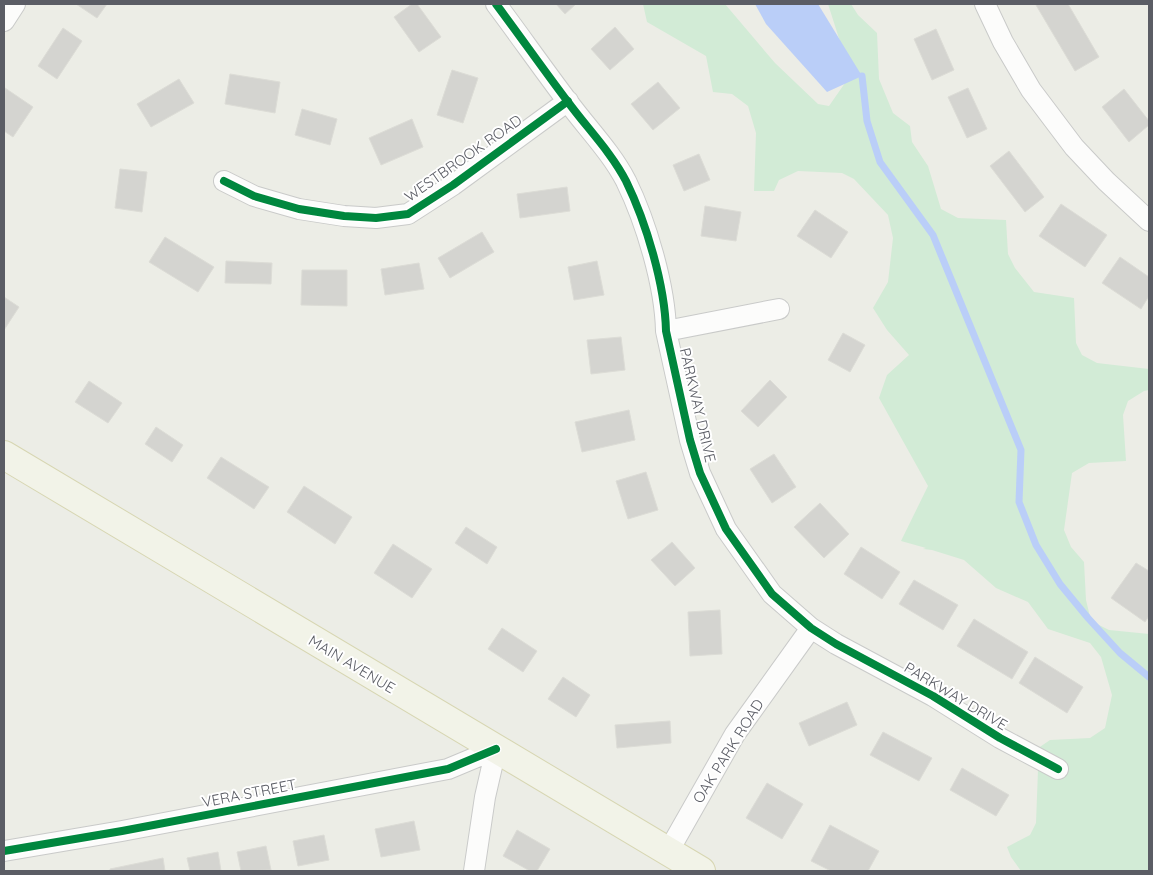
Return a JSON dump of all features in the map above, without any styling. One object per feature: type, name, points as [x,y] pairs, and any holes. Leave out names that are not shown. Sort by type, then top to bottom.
[{"type":"main road","name":"MAIN AVENUE","points":[[4,455],[701,871]]},
{"type":"street","points":[[4,21],[15,4]]},
{"type":"street","name":"PARKWAY DRIVE","points":[[496,4],[605,149],[625,181],[653,255],[666,315],[666,331],[694,456],[722,521],[763,584],[811,628],[864,661],[933,696],[1000,738],[1058,769]]},
{"type":"street","points":[[985,4],[1003,42],[1031,90],[1074,147],[1106,181],[1149,221]]},
{"type":"street","name":"WESTBROOK ROAD","points":[[224,181],[254,196],[299,209],[344,216],[376,218],[408,214],[453,185],[568,102]]},
{"type":"street","points":[[666,331],[780,309]]},
{"type":"street","name":"OAK PARK ROAD","points":[[668,852],[735,734],[811,628]]},
{"type":"street","points":[[474,871],[485,797],[496,749]]},
{"type":"street","name":"VERA STREET","points":[[4,851],[122,831],[448,769],[496,749]]},
{"type":"green space","points":[[643,4],[725,4],[775,63],[818,104],[829,106],[845,83],[844,54],[828,4],[851,4],[858,15],[877,33],[879,79],[893,113],[910,126],[912,142],[928,166],[941,209],[958,218],[1006,220],[1008,254],[1015,268],[1034,292],[1074,298],[1076,343],[1082,355],[1097,363],[1149,369],[1149,390],[1128,401],[1123,415],[1126,461],[1089,463],[1072,473],[1064,530],[1071,547],[1084,562],[1086,600],[1091,621],[1109,630],[1149,634],[1149,871],[1021,871],[1011,857],[1007,847],[1030,835],[1036,823],[1038,770],[1031,753],[1050,740],[1090,738],[1105,728],[1112,695],[1101,657],[1090,643],[1048,629],[1028,602],[996,588],[964,560],[901,541],[928,486],[879,398],[887,375],[909,355],[887,330],[873,308],[888,282],[893,238],[888,215],[854,179],[842,173],[798,171],[779,180],[774,191],[754,191],[756,133],[748,106],[732,94],[713,92],[706,56],[647,22]]},
{"type":"water","points":[[755,4],[818,4],[862,76],[827,92],[766,24]]},
{"type":"building","points":[[76,4],[107,4],[97,18]]},
{"type":"building","points":[[412,4],[417,4],[441,37],[419,52],[394,17]]},
{"type":"building","points":[[556,4],[576,4],[565,14]]},
{"type":"building","points":[[1068,4],[1099,57],[1075,71],[1036,5]]},
{"type":"building","points":[[615,27],[634,49],[610,70],[591,49]]},
{"type":"building","points":[[63,28],[82,41],[57,79],[38,66]]},
{"type":"building","points":[[936,29],[954,70],[932,80],[914,39]]},
{"type":"building","points":[[452,70],[478,78],[463,123],[437,115]]},
{"type":"building","points":[[230,74],[280,82],[275,113],[225,104]]},
{"type":"building","points":[[179,79],[194,103],[151,127],[137,104]]},
{"type":"building","points":[[658,82],[680,108],[653,130],[631,104]]},
{"type":"building","points":[[5,88],[33,107],[13,137],[4,131]]},
{"type":"building","points":[[968,88],[987,129],[967,138],[948,97]]},
{"type":"building","points":[[1124,89],[1149,121],[1149,125],[1129,142],[1102,107]]},
{"type":"building","points":[[302,109],[337,119],[330,145],[295,135]]},
{"type":"building","points":[[412,119],[423,147],[381,165],[369,138]]},
{"type":"building","points":[[1009,151],[1044,197],[1025,212],[990,166]]},
{"type":"building","points":[[699,154],[710,180],[684,191],[673,165]]},
{"type":"building","points":[[120,169],[147,172],[142,212],[115,208]]},
{"type":"building","points":[[567,187],[570,211],[520,218],[517,194]]},
{"type":"building","points":[[1061,204],[1107,235],[1085,267],[1039,236]]},
{"type":"building","points":[[705,206],[741,212],[736,241],[701,236]]},
{"type":"building","points":[[815,210],[848,232],[831,258],[797,236]]},
{"type":"building","points":[[482,232],[494,252],[450,278],[438,258]]},
{"type":"building","points":[[165,237],[214,267],[198,292],[149,262]]},
{"type":"building","points":[[1120,257],[1149,277],[1149,296],[1141,309],[1102,283]]},
{"type":"building","points":[[226,261],[272,263],[271,284],[225,283]]},
{"type":"building","points":[[597,261],[604,295],[574,300],[568,267]]},
{"type":"building","points":[[419,263],[424,289],[385,295],[381,269]]},
{"type":"building","points":[[302,270],[347,270],[347,306],[301,305]]},
{"type":"building","points":[[4,297],[19,307],[4,330]]},
{"type":"building","points":[[843,333],[865,345],[850,372],[828,360]]},
{"type":"building","points":[[621,337],[625,370],[591,374],[587,340]]},
{"type":"building","points":[[770,380],[787,397],[758,427],[741,411]]},
{"type":"building","points":[[89,381],[122,403],[108,423],[75,402]]},
{"type":"building","points":[[629,410],[635,440],[582,452],[575,422]]},
{"type":"building","points":[[156,427],[183,445],[172,462],[145,444]]},
{"type":"building","points":[[774,454],[796,487],[772,503],[750,469]]},
{"type":"building","points":[[221,457],[269,487],[254,509],[207,478]]},
{"type":"building","points":[[646,472],[658,510],[628,519],[616,481]]},
{"type":"building","points":[[304,486],[352,517],[335,544],[287,512]]},
{"type":"building","points":[[820,503],[849,534],[824,558],[794,527]]},
{"type":"building","points":[[466,527],[497,547],[487,564],[455,543]]},
{"type":"building","points":[[672,542],[695,568],[675,586],[651,560]]},
{"type":"building","points":[[393,544],[432,569],[412,598],[374,573]]},
{"type":"building","points":[[861,547],[900,572],[882,599],[844,574]]},
{"type":"building","points":[[1136,563],[1149,571],[1149,616],[1145,622],[1111,598]]},
{"type":"building","points":[[914,580],[958,605],[943,630],[899,604]]},
{"type":"building","points":[[720,610],[722,654],[690,656],[688,612]]},
{"type":"building","points":[[974,619],[1028,652],[1012,679],[957,646]]},
{"type":"building","points":[[502,628],[537,651],[523,672],[488,649]]},
{"type":"building","points":[[1035,657],[1083,687],[1067,713],[1019,683]]},
{"type":"building","points":[[563,677],[590,695],[576,717],[548,699]]},
{"type":"building","points":[[847,702],[857,725],[809,746],[799,723]]},
{"type":"building","points":[[670,721],[671,743],[617,748],[615,725]]},
{"type":"building","points":[[883,732],[932,758],[919,781],[870,755]]},
{"type":"building","points":[[962,768],[1009,795],[996,816],[950,790]]},
{"type":"building","points":[[767,783],[803,804],[782,839],[746,818]]},
{"type":"building","points":[[414,821],[420,850],[381,857],[375,829]]},
{"type":"building","points":[[830,825],[879,851],[868,871],[831,871],[811,861]]},
{"type":"building","points":[[517,830],[550,849],[537,871],[530,871],[503,856]]},
{"type":"building","points":[[324,835],[329,860],[298,866],[293,841]]},
{"type":"building","points":[[266,846],[271,870],[241,871],[237,852]]},
{"type":"building","points":[[218,852],[221,871],[190,871],[187,858]]},
{"type":"building","points":[[163,858],[165,871],[110,871],[110,869]]},
{"type":"waterway","points":[[862,76],[867,121],[880,162],[933,235],[1021,450],[1019,502],[1036,545],[1060,584],[1088,618],[1120,653],[1149,677]]},
{"type":"cycle path","points":[[496,4],[606,150],[626,181],[641,215],[653,254],[662,294],[666,331],[690,440],[700,473],[726,529],[772,594],[811,628],[836,644],[933,696],[1000,738],[1058,769]]},
{"type":"cycle path","points":[[224,181],[254,196],[299,209],[344,216],[376,218],[408,214],[453,185],[568,101]]},
{"type":"cycle path","points":[[4,851],[122,831],[448,769],[496,749]]}]
